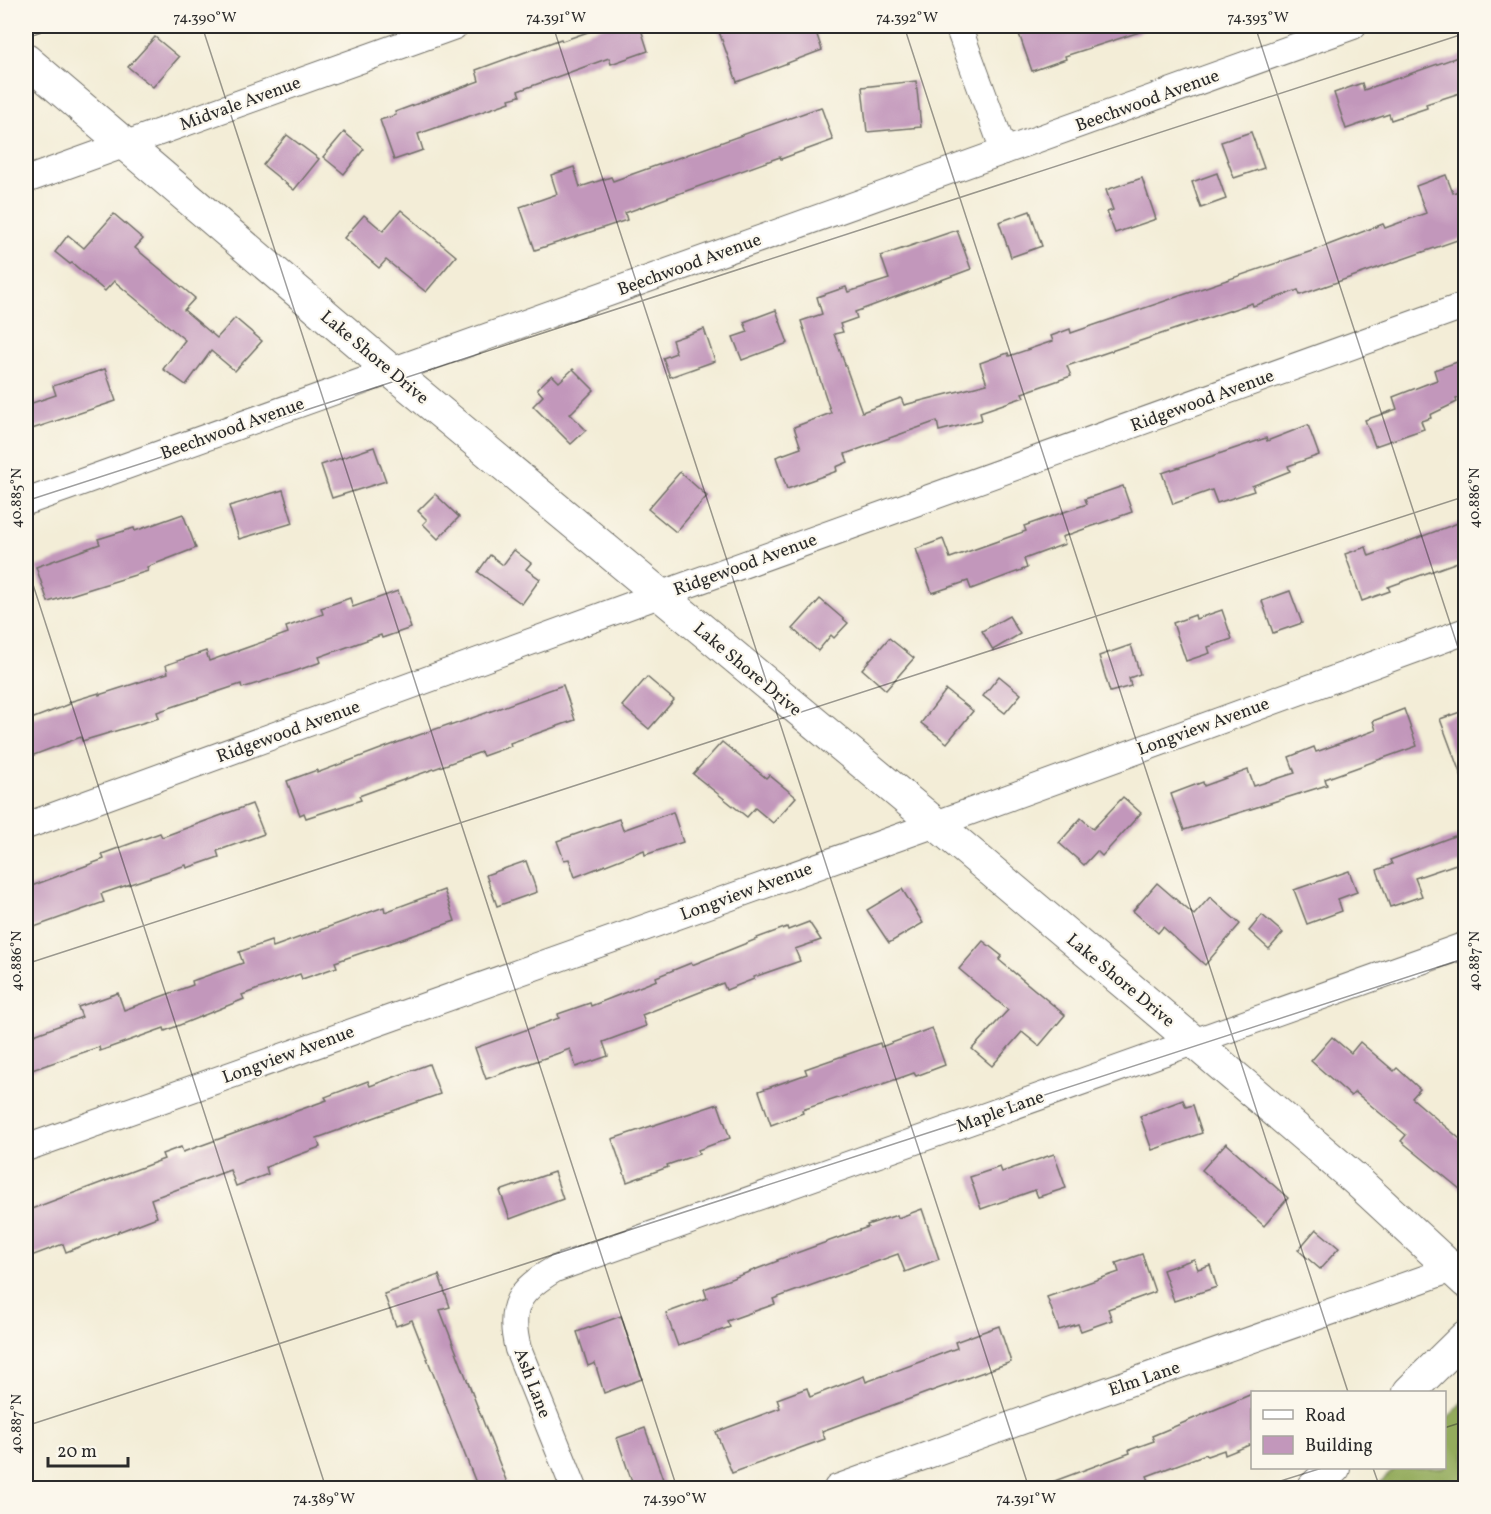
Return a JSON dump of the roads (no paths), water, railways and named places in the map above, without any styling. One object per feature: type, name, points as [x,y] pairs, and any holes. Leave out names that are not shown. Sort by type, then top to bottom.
[{"type":"street","name":"Midvale Avenue","points":[[26,180],[455,26]]},
{"type":"street","points":[[958,26],[1004,151]]},
{"type":"street","name":"Beechwood Avenue","points":[[26,502],[1353,26]]},
{"type":"street","name":"Lake Shore Drive","points":[[26,60],[391,371],[936,824],[1194,1042],[1355,1179],[1459,1276]]},
{"type":"street","name":"Ridgewood Avenue","points":[[26,826],[659,595],[1466,305]]},
{"type":"street","name":"Longview Avenue","points":[[26,1148],[936,824],[1466,631]]},
{"type":"street","name":"Maple Lane","points":[[536,1280],[555,1269],[1466,945]]},
{"type":"street","name":"Elm Lane","points":[[837,1488],[1066,1405],[1459,1276]]},
{"type":"street","name":"Ash Lane","points":[[536,1280],[521,1297],[514,1314],[514,1331],[518,1349],[574,1488]]},
{"type":"street","points":[[1410,1391],[1466,1336]]},
{"type":"street","points":[[1313,1488],[1332,1469]]}]
